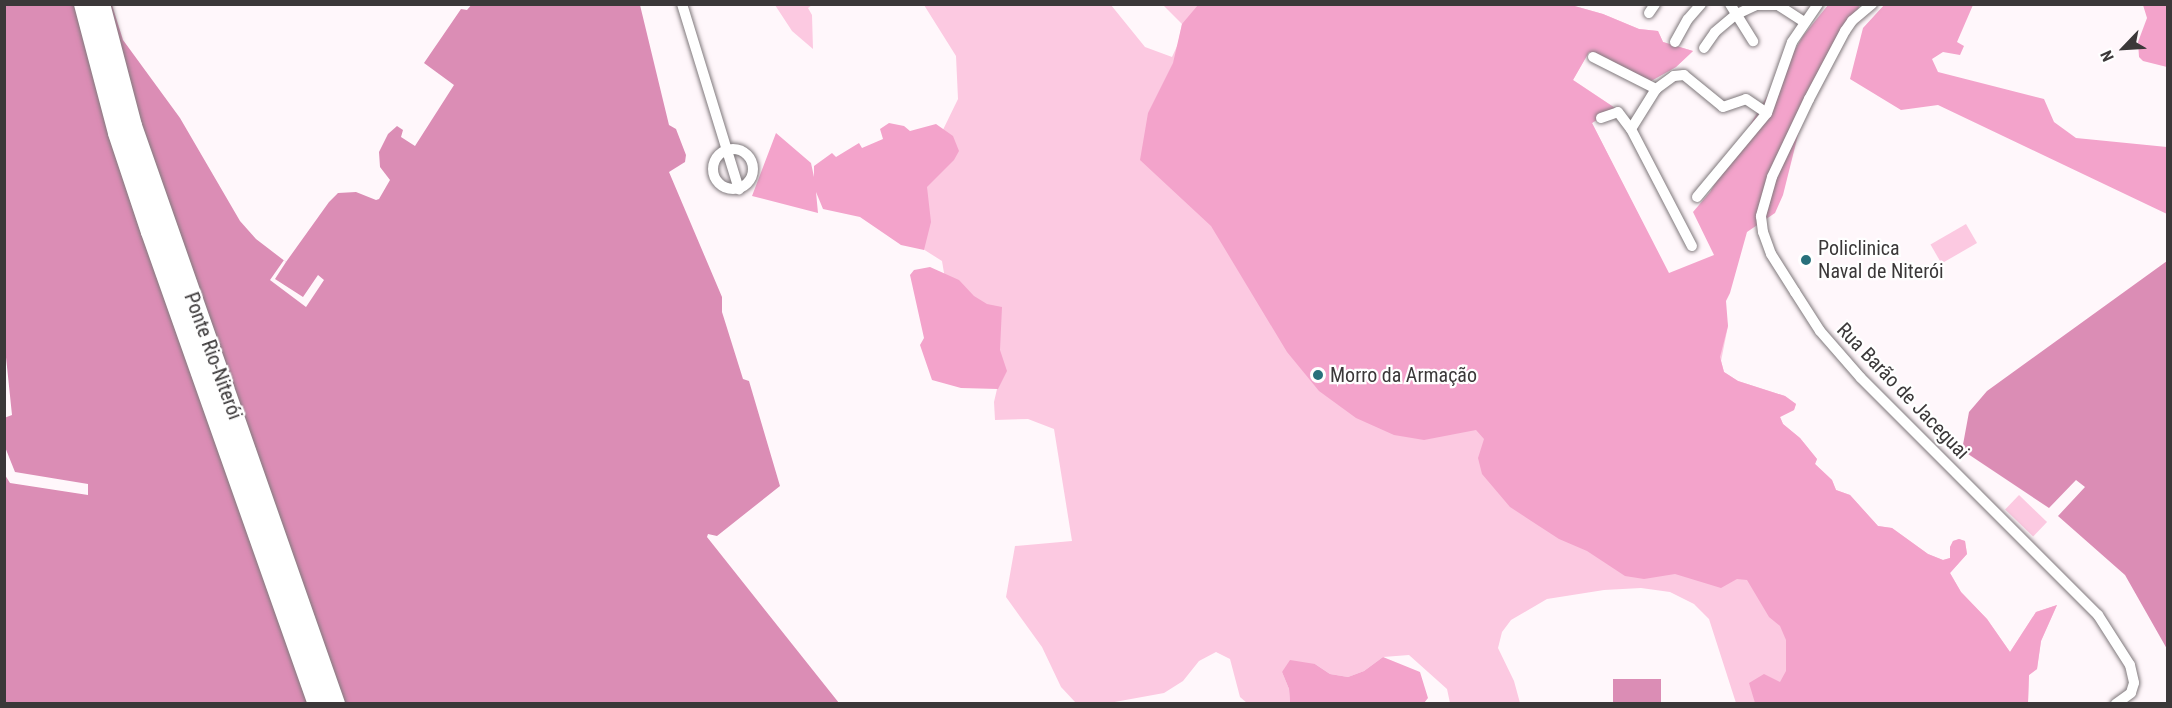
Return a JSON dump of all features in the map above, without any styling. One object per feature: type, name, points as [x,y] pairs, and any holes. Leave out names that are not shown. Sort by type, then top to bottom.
[{"type":"highway","name":"Ponte Rio-Niterói","points":[[84,4],[118,133],[151,232],[318,704]]},
{"type":"highway","name":"Ponte Rio-Niterói","points":[[100,4],[132,126],[335,704]]},
{"type":"street","points":[[682,4],[739,189]]},
{"type":"street","points":[[1675,42],[1688,18],[1701,4]]},
{"type":"street","points":[[1696,197],[1767,113],[1792,42],[1818,4]]},
{"type":"street","name":"Rua Barão de Jaceguai","points":[[1872,4],[1852,21],[1845,31],[1809,99],[1772,177],[1761,216],[1762,232],[1771,254],[1820,331],[1860,378],[2098,615],[2130,665],[2134,683],[2131,693],[2116,704]]},
{"type":"street","points":[[1704,48],[1732,10],[1756,5],[1778,5],[1804,22]]},
{"type":"street","points":[[1732,10],[1753,41]]},
{"type":"street","points":[[1593,57],[1656,89]]},
{"type":"street","points":[[1631,129],[1656,89],[1674,76],[1684,75],[1723,107],[1746,99],[1767,113]]},
{"type":"street","points":[[1601,118],[1618,112],[1631,129],[1663,186],[1692,246]]},
{"type":"street","points":[[726,150],[744,153],[752,163],[752,176],[739,189],[725,188],[715,179],[713,165],[720,154],[726,150]]},
{"type":"shaded area","points":[[472,4],[640,5],[669,125],[676,129],[686,155],[685,162],[669,172],[722,297],[722,312],[743,379],[749,381],[780,486],[717,536],[708,534],[707,537],[839,703],[5,703],[4,418],[12,415],[4,338],[4,5],[112,5],[123,40],[180,118],[240,221],[256,239],[286,262],[338,193],[356,192],[376,200],[379,199],[390,180],[380,167],[379,152],[388,134],[397,126],[403,130],[401,137],[415,146],[454,85],[424,63],[461,9],[467,10]]},
{"type":"shaded area","points":[[1885,4],[1973,5],[1957,42],[1964,46],[1960,55],[1943,52],[1932,59],[1938,72],[2044,99],[2054,122],[2076,138],[2167,147],[2167,214],[1938,105],[1901,110],[1850,79],[1863,28]]},
{"type":"shaded area","points":[[775,5],[812,5],[808,8],[812,15],[813,49],[792,31]]},
{"type":"shaded area","points":[[924,5],[1111,5],[1145,47],[1172,57],[1178,44],[1182,24],[1163,5],[1571,5],[1603,14],[1639,29],[1658,31],[1663,42],[1693,51],[1676,67],[1651,81],[1589,52],[1573,80],[1615,108],[1592,123],[1668,273],[1704,275],[1724,309],[1728,326],[1721,361],[1724,372],[1738,381],[1785,396],[1796,404],[1794,410],[1780,417],[1783,424],[1800,438],[1817,459],[1815,464],[1832,480],[1836,490],[1850,495],[1878,526],[1892,528],[1928,554],[1943,560],[1950,558],[1950,547],[1953,541],[1959,539],[1965,541],[1967,554],[1950,573],[1961,592],[1987,619],[2010,652],[2036,612],[2057,605],[2041,641],[2037,669],[2029,675],[2028,703],[1736,703],[1709,619],[1694,604],[1670,592],[1641,588],[1604,590],[1547,599],[1511,620],[1502,632],[1498,648],[1514,681],[1520,703],[1450,703],[1447,689],[1409,655],[1383,657],[1364,671],[1348,677],[1330,674],[1315,664],[1282,672],[1289,689],[1290,703],[1247,703],[1240,697],[1230,659],[1216,652],[1199,661],[1183,681],[1164,693],[1109,703],[1076,703],[1061,687],[1042,647],[1006,597],[1015,546],[1072,541],[1054,429],[1028,419],[995,420],[994,402],[997,389],[948,297],[942,261],[904,237],[939,138],[958,99],[956,56]]},
{"type":"shaded area","points":[[1198,5],[1571,5],[1603,14],[1639,29],[1658,31],[1663,42],[1693,51],[1676,67],[1651,81],[1589,52],[1573,80],[1615,108],[1592,123],[1669,273],[1714,255],[1693,212],[1710,192],[1803,36],[1828,5],[1860,5],[1804,111],[1783,195],[1775,213],[1747,232],[1726,301],[1728,326],[1720,357],[1724,372],[1738,381],[1785,396],[1796,404],[1794,410],[1780,417],[1783,424],[1800,438],[1817,459],[1815,464],[1832,480],[1836,490],[1850,495],[1878,526],[1892,528],[1928,554],[1943,560],[1950,558],[1950,547],[1953,541],[1959,539],[1965,541],[1967,554],[1950,573],[1961,592],[1987,619],[2010,652],[2036,612],[2057,605],[2041,641],[2037,669],[2029,675],[2028,703],[1755,703],[1749,683],[1764,674],[1780,682],[1786,671],[1786,640],[1780,626],[1769,617],[1747,580],[1737,579],[1721,588],[1675,574],[1644,579],[1625,576],[1587,551],[1559,539],[1510,507],[1482,474],[1478,458],[1484,439],[1476,430],[1424,440],[1394,435],[1356,418],[1319,391],[1287,352],[1211,226],[1140,160],[1148,113],[1173,63],[1182,24]]},
{"type":"shaded area","points":[[2143,5],[2167,5],[2167,67],[2143,61],[2139,57],[2138,42],[2147,18]]},
{"type":"shaded area","points":[[889,123],[904,126],[910,131],[936,124],[953,136],[959,151],[954,160],[927,187],[931,222],[924,250],[901,245],[860,217],[823,209],[816,192],[818,213],[752,196],[776,133],[811,163],[814,177],[814,166],[832,153],[836,157],[859,143],[862,148],[883,139],[880,129]]},
{"type":"shaded area","points":[[1966,224],[1977,243],[1941,264],[1930,244]]},
{"type":"shaded area","points":[[2167,261],[2167,649],[2125,575],[2058,516],[2085,487],[2076,480],[2049,508],[1962,450],[1969,412],[1987,391]]},
{"type":"shaded area","points":[[930,267],[959,280],[974,296],[987,304],[1002,307],[1000,350],[1007,371],[998,389],[961,388],[932,380],[920,345],[924,338],[910,275],[914,270]]},
{"type":"shaded area","points":[[2019,495],[2047,522],[2033,536],[2005,509]]},
{"type":"shaded area","points":[[1383,657],[1420,672],[1428,698],[1424,703],[1290,703],[1289,689],[1282,672],[1290,660],[1315,664],[1330,674],[1348,677],[1364,671]]},
{"type":"shaded area","points":[[1613,679],[1661,679],[1661,703],[1613,703]]},
{"type":"pier","points":[[284,260],[286,262],[275,279],[303,297],[318,275],[324,280],[306,307],[270,280]]},
{"type":"pier","points":[[5,447],[15,472],[88,484],[88,495],[10,483],[5,475]]},
{"type":"place","name":"Policlinica Naval de Niterói","points":[[1806,260]]},
{"type":"place","name":"Morro da Armação","points":[[1318,375]]}]
